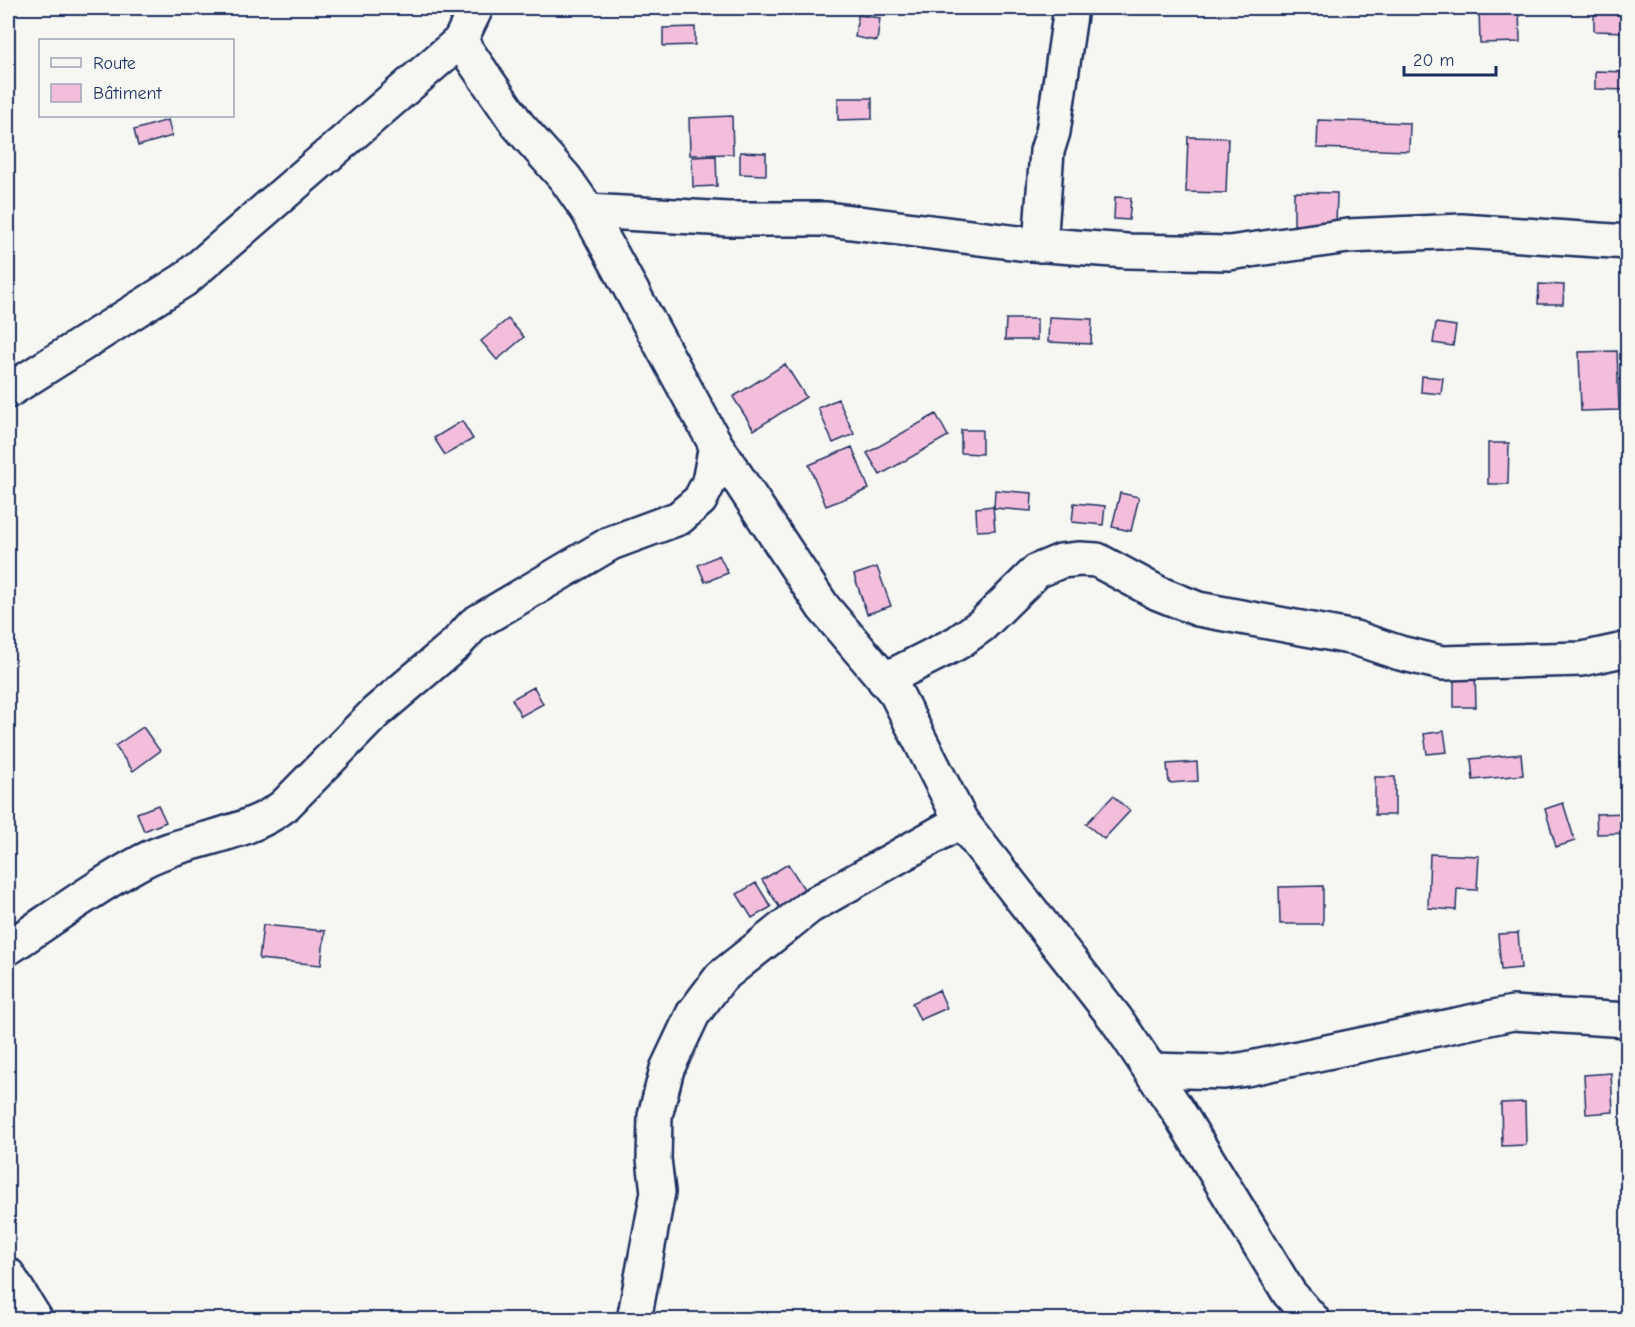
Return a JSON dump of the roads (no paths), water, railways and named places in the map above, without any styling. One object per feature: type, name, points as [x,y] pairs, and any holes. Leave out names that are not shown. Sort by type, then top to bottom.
[{"type":"street","points":[[8,391],[184,280],[460,40],[476,8]]},
{"type":"street","points":[[1040,245],[1047,151],[1053,132],[1071,8]]},
{"type":"street","points":[[460,40],[518,125],[565,178],[588,211],[716,445],[823,607],[896,693],[962,820],[1116,1019],[1151,1070],[1289,1293],[1312,1320]]},
{"type":"street","points":[[588,211],[728,219],[827,219],[1040,245],[1128,251],[1229,253],[1348,236],[1462,231],[1628,242]]},
{"type":"street","points":[[8,948],[143,861],[176,847],[268,819],[284,806],[376,712],[456,644],[474,624],[611,543],[680,518],[700,500],[709,482],[716,445]]},
{"type":"street","points":[[884,680],[957,643],[982,625],[1037,571],[1061,561],[1080,559],[1097,560],[1158,593],[1198,609],[1355,638],[1400,653],[1442,663],[1582,659],[1628,649]]},
{"type":"street","points":[[634,1320],[658,1192],[654,1159],[655,1116],[667,1069],[693,1014],[722,977],[809,907],[962,820]]},
{"type":"street","points":[[1151,1070],[1224,1072],[1246,1069],[1513,1013],[1628,1020]]},
{"type":"street","points":[[8,1275],[36,1320]]}]
